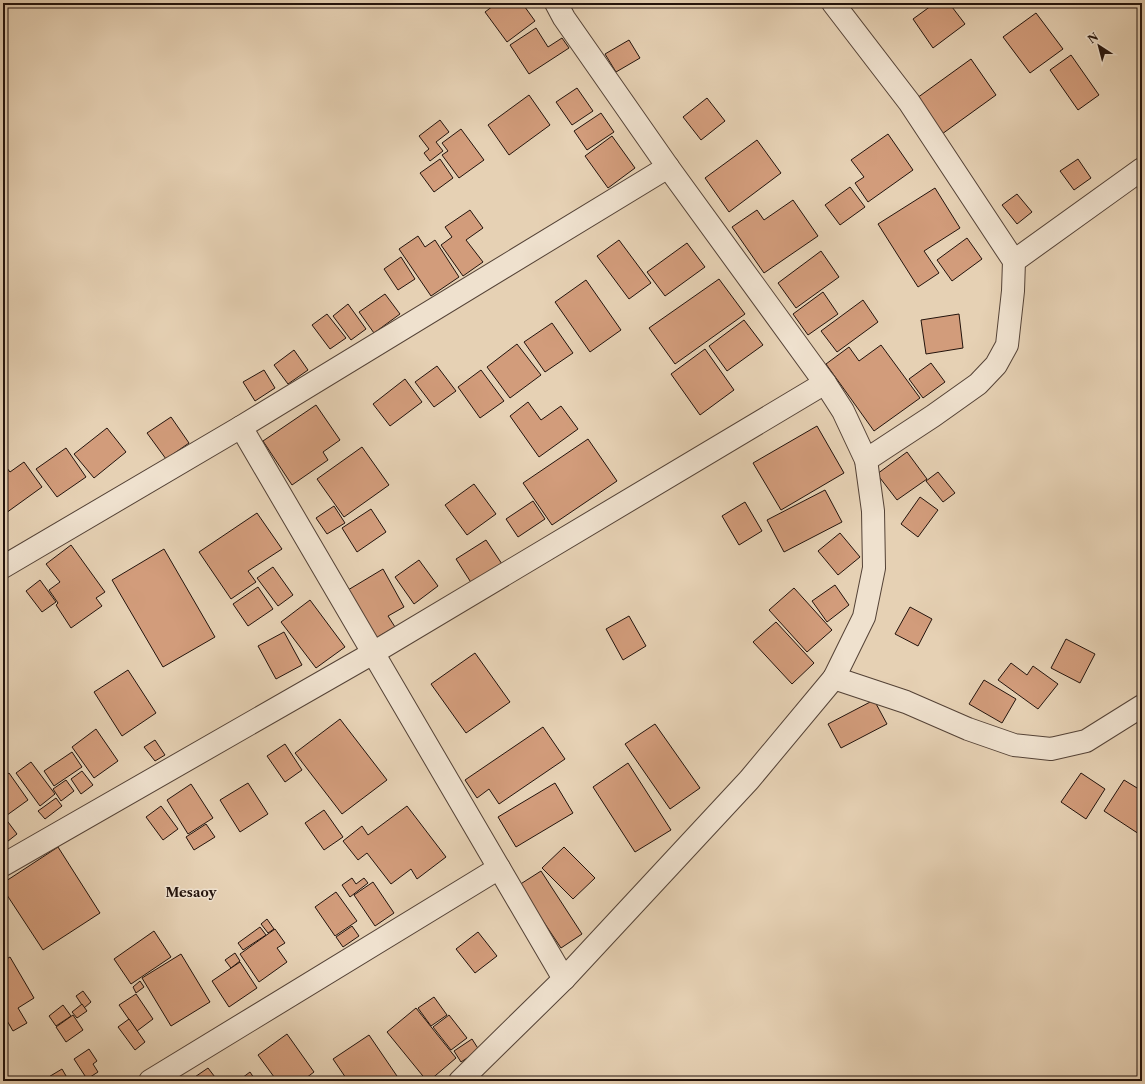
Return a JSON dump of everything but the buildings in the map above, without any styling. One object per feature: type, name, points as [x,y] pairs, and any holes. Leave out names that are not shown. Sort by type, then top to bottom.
[{"type":"street","points":[[460,1081],[564,979],[749,780],[834,678],[864,617],[874,568],[873,511],[866,460],[843,411],[825,383],[668,167],[564,18],[556,3]]},
{"type":"street","points":[[833,3],[909,102],[1014,262],[1013,291],[1007,345],[996,365],[978,384],[933,416],[866,460]]},
{"type":"street","points":[[3,567],[241,427],[668,167]]},
{"type":"street","points":[[1014,262],[1142,169]]},
{"type":"street","points":[[3,864],[373,653],[825,383]]},
{"type":"street","points":[[241,427],[564,979]]},
{"type":"street","points":[[834,678],[906,702],[968,729],[1014,745],[1051,749],[1086,741],[1142,706]]},
{"type":"street","points":[[150,1081],[499,868]]},
{"type":"district","name":"Mesaoy","points":[[191,892]]}]
